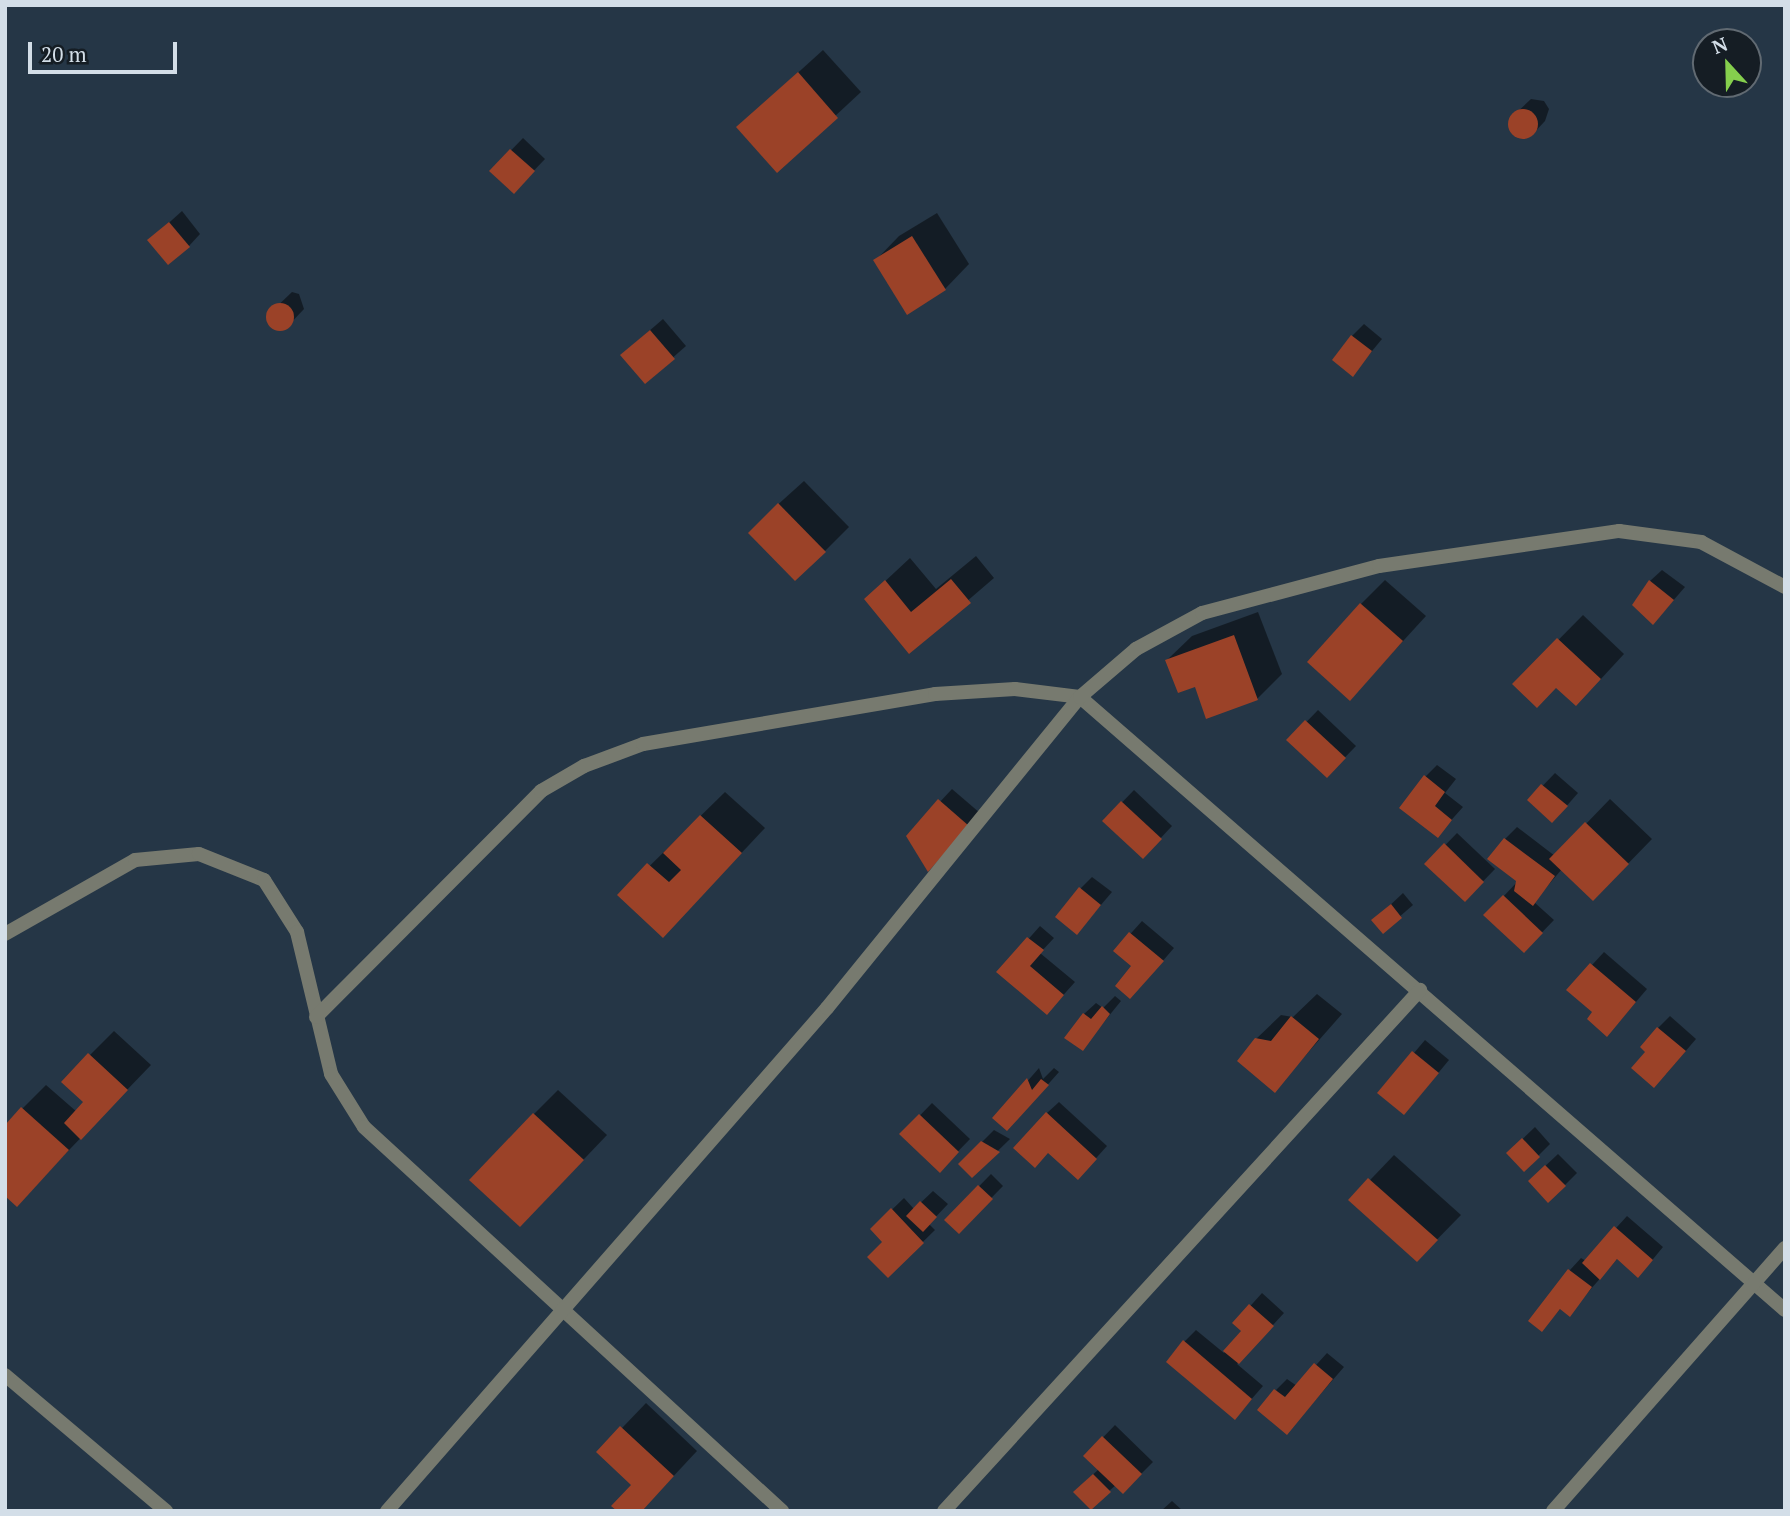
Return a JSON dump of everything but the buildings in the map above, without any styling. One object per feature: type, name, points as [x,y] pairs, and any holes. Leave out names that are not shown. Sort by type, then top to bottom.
[{"type":"street","points":[[387,1511],[827,1008],[1080,697],[1136,649],[1202,613],[1379,566],[1619,531],[1701,542],[1785,587]]},
{"type":"street","points":[[316,1017],[541,791],[584,766],[643,744],[935,694],[1015,689],[1080,697],[1756,1282],[1785,1310]]},
{"type":"street","points":[[5,934],[135,860],[199,854],[264,880],[297,932],[331,1074],[364,1127],[782,1511]]},
{"type":"street","points":[[944,1511],[1420,990]]},
{"type":"street","points":[[1552,1511],[1785,1248]]},
{"type":"street","points":[[5,1376],[166,1511]]}]
